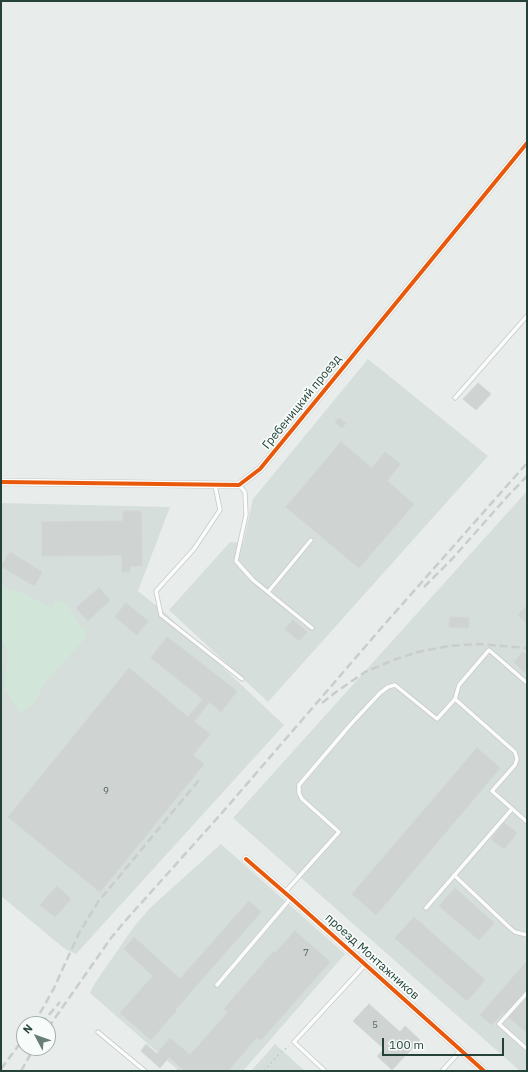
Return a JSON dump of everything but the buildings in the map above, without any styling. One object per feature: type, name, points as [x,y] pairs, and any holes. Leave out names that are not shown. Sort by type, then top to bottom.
[{"type":"street","name":"Гребеницкий проезд","points":[[239,485],[260,470],[527,144]]},
{"type":"street","points":[[1,482],[239,485]]},
{"type":"street","name":"проезд Монтажников","points":[[246,859],[366,964],[484,1071]]},
{"type":"lane","points":[[455,398],[527,316]]},
{"type":"lane","points":[[215,484],[220,510],[194,549],[156,591],[161,615],[242,679]]},
{"type":"lane","points":[[239,485],[245,492],[246,515],[236,561],[253,580],[312,628]]},
{"type":"lane","points":[[268,592],[311,540]]},
{"type":"lane","points":[[285,892],[339,832],[302,799],[299,793],[299,786],[351,724],[380,693],[388,687],[396,685],[437,719],[455,699],[459,685],[489,650],[527,683]]},
{"type":"lane","points":[[455,699],[515,752],[517,759],[515,765],[492,791],[527,822]]},
{"type":"lane","points":[[426,908],[512,809]]},
{"type":"lane","points":[[454,875],[509,927],[515,932],[527,936]]},
{"type":"lane","points":[[217,985],[291,898]]},
{"type":"lane","points":[[325,1071],[294,1042],[366,964]]},
{"type":"lane","points":[[527,993],[499,1024],[527,1049]]},
{"type":"lane","points":[[98,1032],[145,1071]]},
{"type":"lane","points":[[442,1071],[461,1050]]},
{"type":"path","points":[[264,1071],[294,1042]]},
{"type":"shaded area","points":[[368,359],[488,456],[268,702],[169,610],[230,542],[243,543],[253,499]]},
{"type":"shaded area","points":[[527,491],[527,1071],[520,1071],[233,818]]},
{"type":"shaded area","points":[[1,503],[170,507],[138,591],[164,612],[284,725],[76,954],[65,949],[1,896]]},
{"type":"shaded area","points":[[221,844],[345,954],[243,1071],[179,1071],[90,993],[95,983],[133,928],[150,908]]},
{"type":"shaded area","points":[[275,1044],[305,1071],[251,1071]]},
{"type":"green space","points":[[1,584],[5,588],[19,591],[51,608],[55,602],[60,601],[67,604],[79,624],[85,630],[85,638],[43,685],[34,704],[20,713],[5,690],[8,653],[1,638]]},
{"type":"railway","points":[[56,1017],[111,938],[126,920],[221,814],[383,626],[527,463]]},
{"type":"railway","points":[[424,587],[452,559],[527,476]]},
{"type":"railway","points":[[322,703],[365,672],[396,659],[418,652],[449,646],[479,644],[527,648]]},
{"type":"railway","points":[[38,1016],[54,988],[79,933],[98,902],[199,780]]},
{"type":"railway","points":[[48,1016],[60,1002]]},
{"type":"railway","points":[[1,1069],[16,1049]]},
{"type":"railway","points":[[21,1071],[29,1056]]},
{"type":"cycle path","points":[[1,482],[239,485],[260,469],[527,143]]},
{"type":"cycle path","points":[[246,859],[484,1071]]}]
